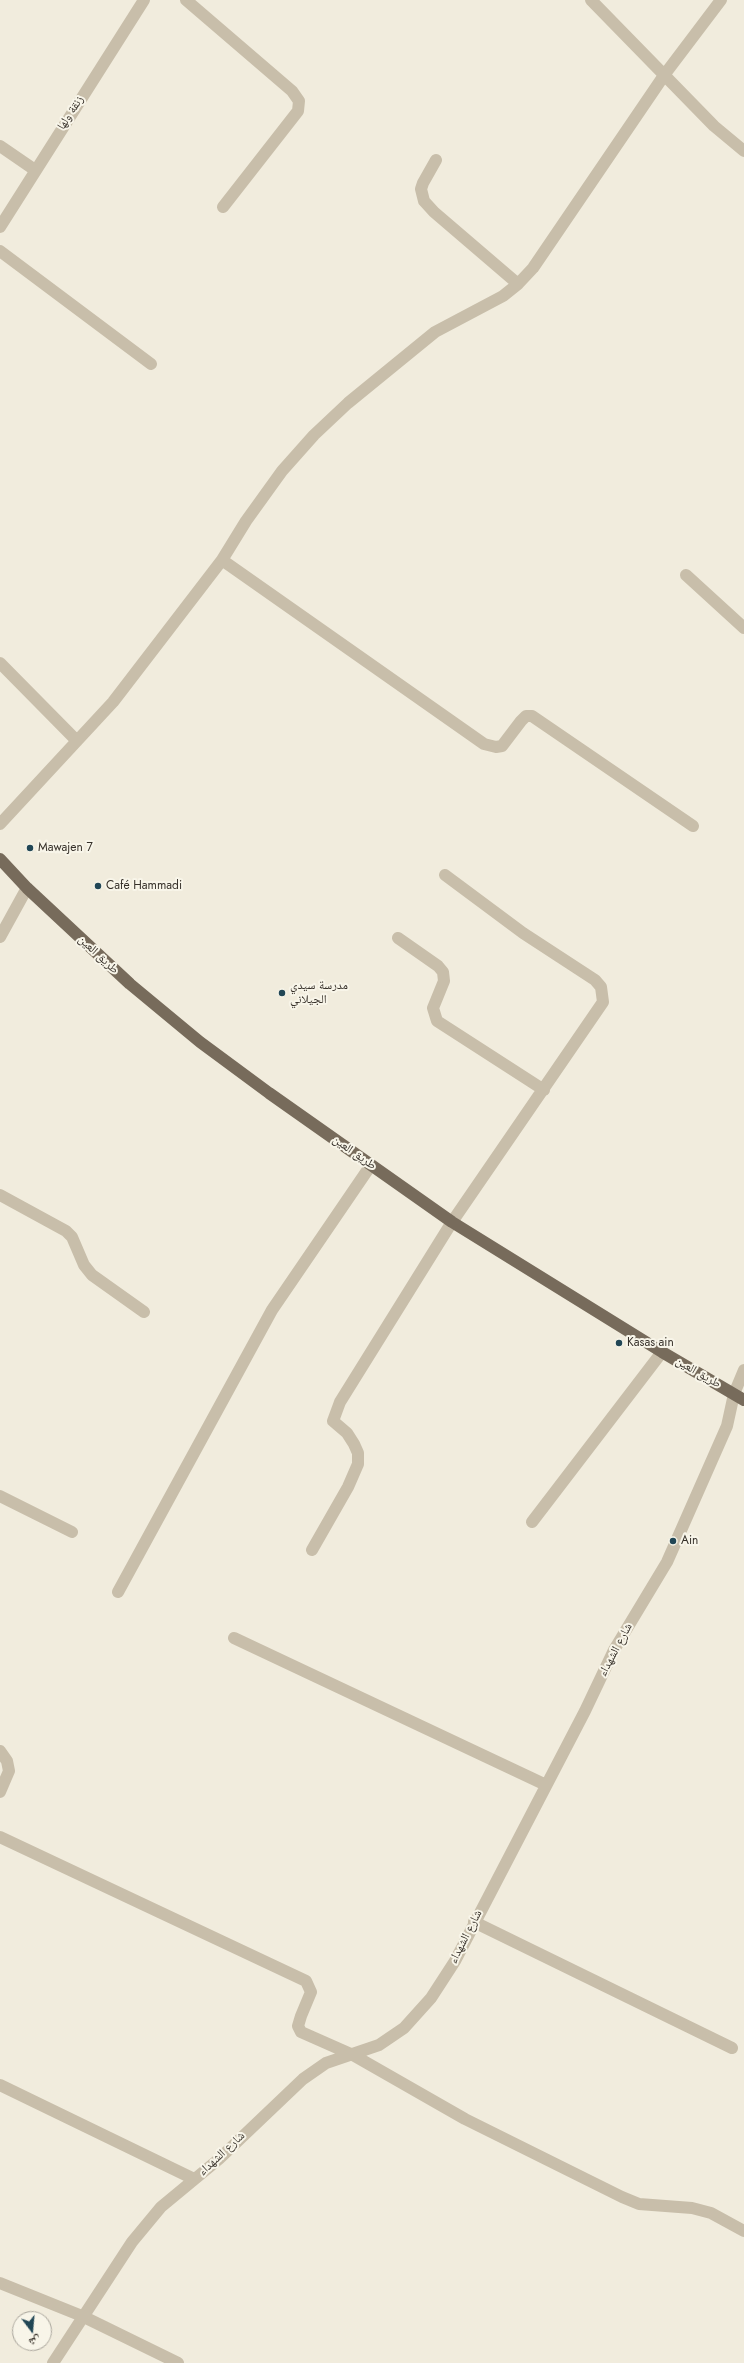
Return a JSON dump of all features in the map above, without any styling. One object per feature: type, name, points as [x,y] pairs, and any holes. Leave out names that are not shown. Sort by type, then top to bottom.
[{"type":"main road","name":"طريق العين","points":[[0,859],[27,888],[130,984],[200,1042],[452,1222],[662,1352],[739,1397]]},
{"type":"street","name":"زنقة ولها","points":[[0,226],[144,0]]},
{"type":"street","points":[[186,0],[292,91],[299,101],[298,111],[223,207]]},
{"type":"street","points":[[591,0],[665,74],[714,126],[744,150]]},
{"type":"street","points":[[0,824],[46,772],[114,702],[222,560],[246,521],[282,471],[330,418],[436,332],[455,320],[486,306],[518,284],[532,268],[665,74],[721,0]]},
{"type":"street","points":[[0,146],[35,170]]},
{"type":"street","points":[[436,160],[421,189],[424,201],[434,212],[518,284]]},
{"type":"street","points":[[0,251],[151,364]]},
{"type":"street","points":[[222,560],[484,744],[496,747],[502,746],[520,721],[526,716],[532,716],[692,826]]},
{"type":"street","points":[[686,575],[744,628]]},
{"type":"street","points":[[0,663],[77,741]]},
{"type":"street","points":[[312,1550],[348,1487],[358,1464],[358,1453],[354,1444],[347,1433],[333,1421],[340,1402],[452,1222],[603,1002],[602,987],[594,980],[523,933],[445,875]]},
{"type":"street","points":[[0,937],[27,888]]},
{"type":"street","points":[[398,938],[438,966],[443,972],[444,981],[433,1008],[437,1021],[544,1090]]},
{"type":"street","points":[[118,1592],[272,1310],[371,1165]]},
{"type":"street","points":[[0,1195],[66,1231],[72,1237],[84,1265],[92,1275],[144,1312]]},
{"type":"street","points":[[532,1522],[662,1352]]},
{"type":"street","name":"شارع الشهداء","points":[[52,2363],[132,2242],[161,2208],[219,2159],[303,2079],[326,2063],[379,2045],[404,2028],[431,1998],[455,1961],[585,1711],[614,1650],[667,1562],[739,1397],[744,1370]]},
{"type":"street","points":[[0,1496],[72,1532]]},
{"type":"street","points":[[234,1638],[546,1785]]},
{"type":"street","points":[[0,1751],[7,1761],[9,1771],[0,1792]]},
{"type":"street","points":[[0,1838],[306,1981],[311,1992],[300,2016],[298,2026],[301,2032],[353,2055],[465,2119],[622,2197],[640,2204],[692,2208],[711,2213],[744,2231]]},
{"type":"street","points":[[474,1922],[732,2048]]},
{"type":"street","points":[[0,2085],[194,2179]]},
{"type":"street","points":[[0,2283],[82,2316],[178,2363]]},
{"type":"place","name":"Mawajen 7","points":[[30,848]]},
{"type":"place","name":"Café Hammadi","points":[[98,886]]},
{"type":"place","name":"مدرسة سيدي الجيلاني","points":[[282,993]]},
{"type":"place","name":"Kasas ain","points":[[619,1343]]},
{"type":"place","name":"Ain","points":[[673,1541]]}]
